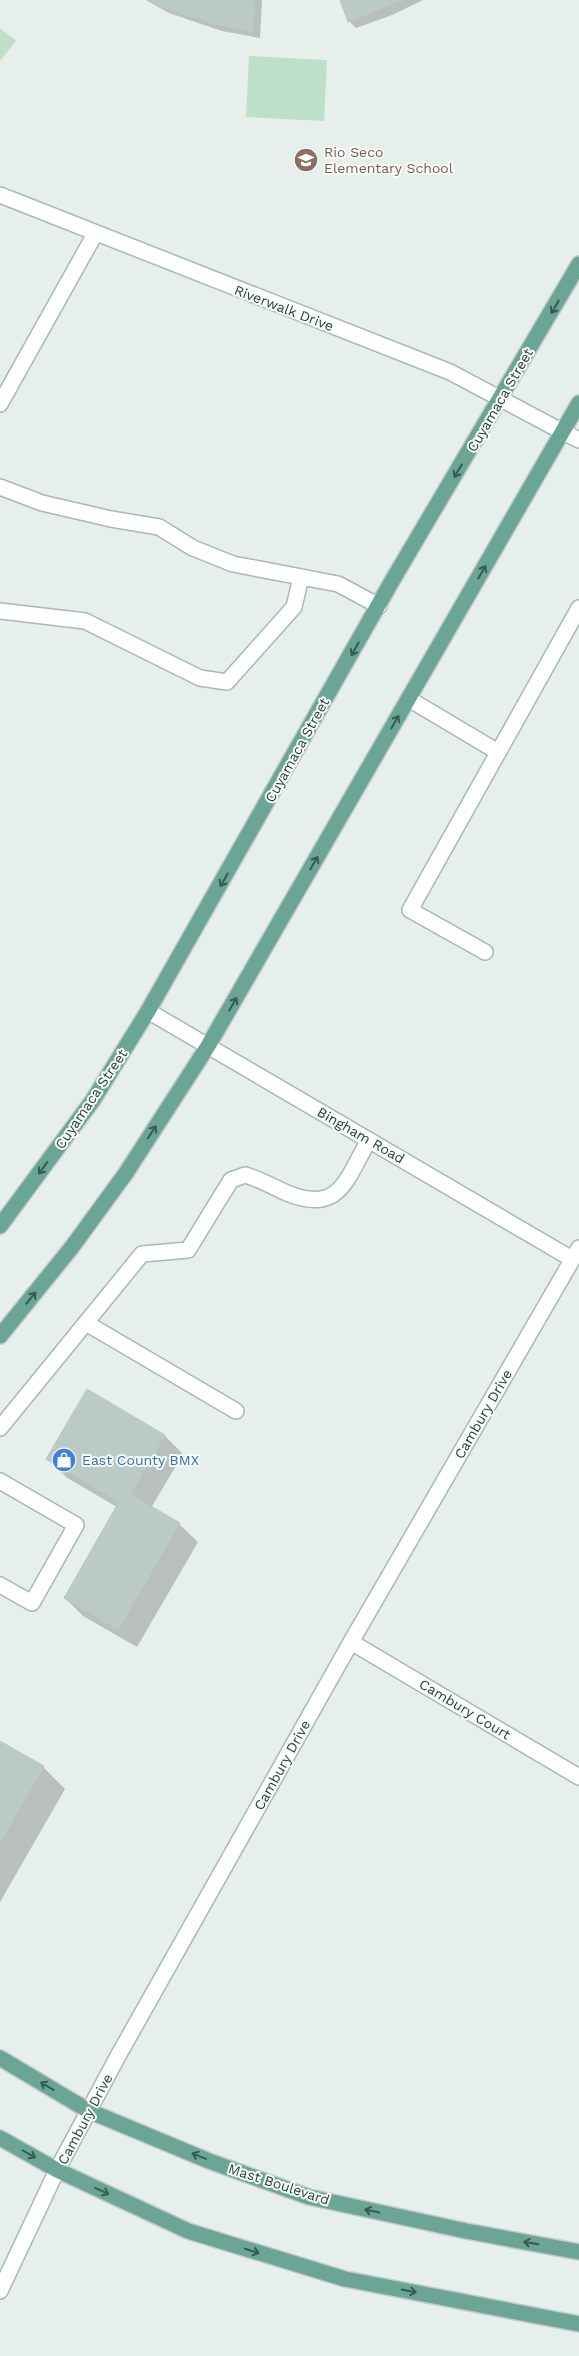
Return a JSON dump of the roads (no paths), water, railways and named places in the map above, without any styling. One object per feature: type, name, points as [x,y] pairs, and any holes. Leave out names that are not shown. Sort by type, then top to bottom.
[{"type":"main road","name":"Cuyamaca Street","points":[[0,1226],[93,1100],[148,1011],[378,606],[579,264]]},
{"type":"main road","points":[[0,1336],[72,1247],[126,1173],[208,1046],[579,403]]},
{"type":"main road","name":"Mast Boulevard","points":[[0,2058],[89,2111],[209,2161],[309,2197],[466,2231],[579,2252]]},
{"type":"main road","points":[[0,2138],[57,2170],[188,2232],[345,2279],[579,2324]]},
{"type":"street","name":"Riverwalk Drive","points":[[0,195],[95,234],[450,372],[579,440]]},
{"type":"street","points":[[0,404],[95,234]]},
{"type":"street","points":[[0,487],[42,503],[111,519],[159,527],[193,548],[233,564],[338,584],[378,606]]},
{"type":"street","points":[[0,611],[85,621],[200,678],[227,682],[294,606],[301,577]]},
{"type":"street","points":[[485,952],[410,910],[579,608]]},
{"type":"street","points":[[409,699],[498,752]]},
{"type":"street","name":"Bingham Road","points":[[148,1011],[369,1140],[576,1253]]},
{"type":"street","points":[[0,1428],[142,1254],[188,1250],[231,1180],[245,1175],[299,1197],[318,1201],[327,1199],[339,1191],[369,1140]]},
{"type":"street","name":"Cambury Drive","points":[[0,2291],[57,2170],[89,2111],[351,1642],[576,1253]]},
{"type":"street","points":[[86,1322],[236,1411]]},
{"type":"street","points":[[0,1481],[76,1525],[32,1604],[0,1585]]},
{"type":"street","name":"Cambury Court","points":[[351,1642],[579,1777]]},
{"type":"place","name":"Rio Seco Elementary School","points":[[306,160]]},
{"type":"place","name":"East County BMX","points":[[64,1460]]}]
